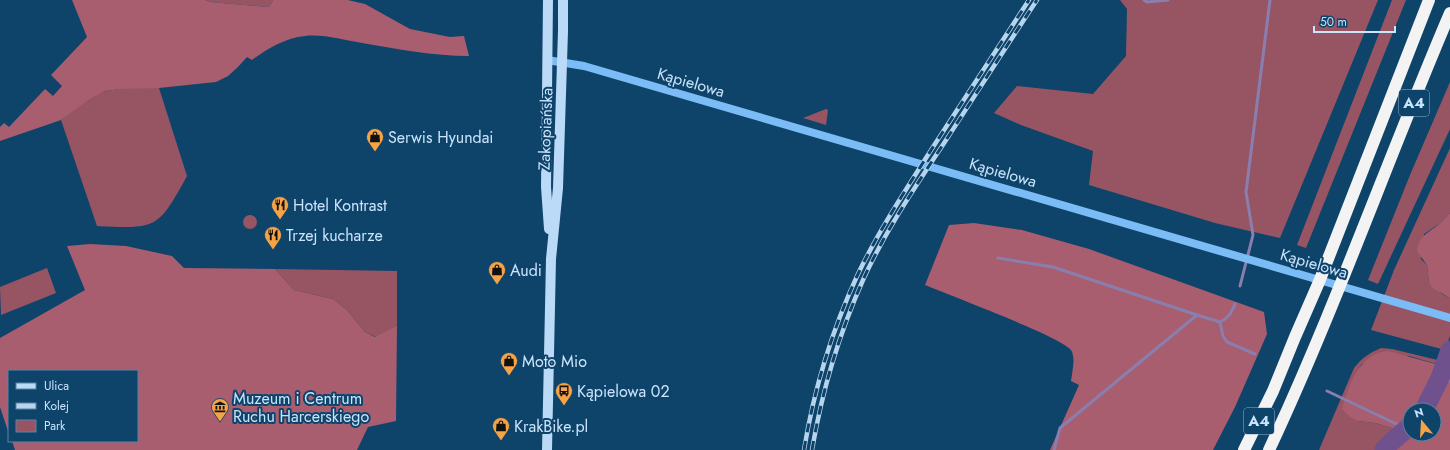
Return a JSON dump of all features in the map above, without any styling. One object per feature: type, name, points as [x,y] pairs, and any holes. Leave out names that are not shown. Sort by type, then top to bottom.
[{"type":"highway","name":"A4","points":[[1244,450],[1273,391],[1319,282],[1429,0]]},
{"type":"highway","name":"A4","points":[[1269,450],[1288,411],[1333,303],[1450,13]]},
{"type":"main road","name":"Zakopiańska","points":[[548,0],[546,187],[551,259]]},
{"type":"main road","name":"Zakopiańska","points":[[547,450],[551,259],[558,188],[562,62],[562,0]]},
{"type":"street","name":"Kąpielowa","points":[[547,60],[584,66],[1450,318]]},
{"type":"green space","points":[[205,0],[273,0],[269,7],[210,2]]},
{"type":"green space","points":[[1120,0],[1378,0],[1280,238],[1215,223],[1089,185],[1093,151],[1021,125],[994,113],[1017,86],[1093,94],[1126,56],[1127,9]]},
{"type":"green space","points":[[1392,0],[1406,0],[1306,248],[1297,245]]},
{"type":"green space","points":[[1450,82],[1450,129],[1378,284],[1368,280],[1410,175]]},
{"type":"green space","points":[[132,88],[159,88],[187,176],[169,207],[162,216],[154,222],[132,227],[97,226],[61,120],[82,103],[106,91]]},
{"type":"green space","points":[[826,109],[828,110],[826,125],[803,118]]},
{"type":"green space","points":[[1450,148],[1450,213],[1439,224],[1424,234],[1421,259],[1427,265],[1429,283],[1442,294],[1450,298],[1450,336],[1445,350],[1371,330],[1394,270]]},
{"type":"green space","points":[[250,215],[255,217],[257,222],[255,227],[250,229],[245,227],[243,222],[245,217]]},
{"type":"green space","points":[[47,268],[56,293],[1,315],[0,287]]},
{"type":"green space","points":[[275,269],[397,271],[397,325],[376,337],[365,332],[347,310],[333,299],[294,290]]},
{"type":"green space","points":[[1381,348],[1392,349],[1450,363],[1450,368],[1409,356],[1362,364],[1346,395],[1358,421],[1375,423],[1399,430],[1380,450],[1319,450],[1354,368],[1366,356]]},
{"type":"shaded area","points":[[72,0],[205,0],[210,2],[269,7],[273,0],[348,0],[365,4],[410,29],[450,37],[464,36],[469,56],[415,52],[326,37],[298,37],[277,45],[252,60],[247,57],[228,76],[216,82],[159,88],[105,91],[91,98],[61,120],[0,141],[0,127],[4,123],[9,127],[45,89],[53,96],[62,86],[51,75],[87,37]]},
{"type":"shaded area","points":[[1450,213],[1450,298],[1434,289],[1429,283],[1427,265],[1417,251],[1422,238]]},
{"type":"shaded area","points":[[974,223],[1022,230],[1089,249],[1264,312],[1267,334],[1235,407],[1213,450],[1050,450],[1079,385],[1071,381],[1073,361],[1071,350],[1063,344],[1026,326],[925,285],[949,225]]},
{"type":"shaded area","points":[[90,244],[126,246],[172,256],[184,268],[275,269],[294,290],[333,299],[347,310],[365,332],[375,337],[397,325],[396,421],[368,427],[357,450],[15,450],[12,442],[138,442],[138,370],[8,370],[8,431],[0,407],[0,338],[85,290],[67,246]]},
{"type":"shaded area","points":[[1388,351],[1450,368],[1450,450],[1380,450],[1399,430],[1375,423],[1358,421],[1350,417],[1342,409],[1352,381],[1363,364],[1378,353]]},
{"type":"waterway","points":[[1144,0],[1147,2],[1168,0]]},
{"type":"waterway","points":[[1240,286],[1253,235],[1246,192],[1270,0]]},
{"type":"waterway","points":[[998,258],[1053,267],[1197,315]]},
{"type":"waterway","points":[[1054,450],[1060,428],[1197,315],[1220,322],[1226,319],[1235,304]]},
{"type":"waterway","points":[[1220,322],[1223,336],[1227,342],[1255,354]]},
{"type":"waterway","points":[[1428,402],[1440,378],[1450,350]]},
{"type":"waterway","points":[[1440,378],[1450,381]]},
{"type":"waterway","points":[[1327,391],[1402,427]]},
{"type":"waterway","points":[[1384,450],[1402,433]]},
{"type":"railway","points":[[804,450],[813,405],[825,360],[840,317],[858,274],[884,225],[913,178],[1029,0]]},
{"type":"railway","points":[[812,450],[832,363],[854,300],[872,261],[892,224],[914,189],[1037,0]]},
{"type":"place","name":"Serwis Hyundai","points":[[375,152]]},
{"type":"place","name":"Hotel Kontrast","points":[[280,220]]},
{"type":"place","name":"Trzej kucharze","points":[[273,250]]},
{"type":"place","name":"Audi","points":[[497,285]]},
{"type":"place","name":"Moto Mio","points":[[509,376]]},
{"type":"place","name":"Kąpielowa 02","points":[[564,406]]},
{"type":"place","name":"Muzeum i Centrum Ruchu Harcerskiego","points":[[220,422]]},
{"type":"place","name":"KrakBike.pl","points":[[501,441]]}]
